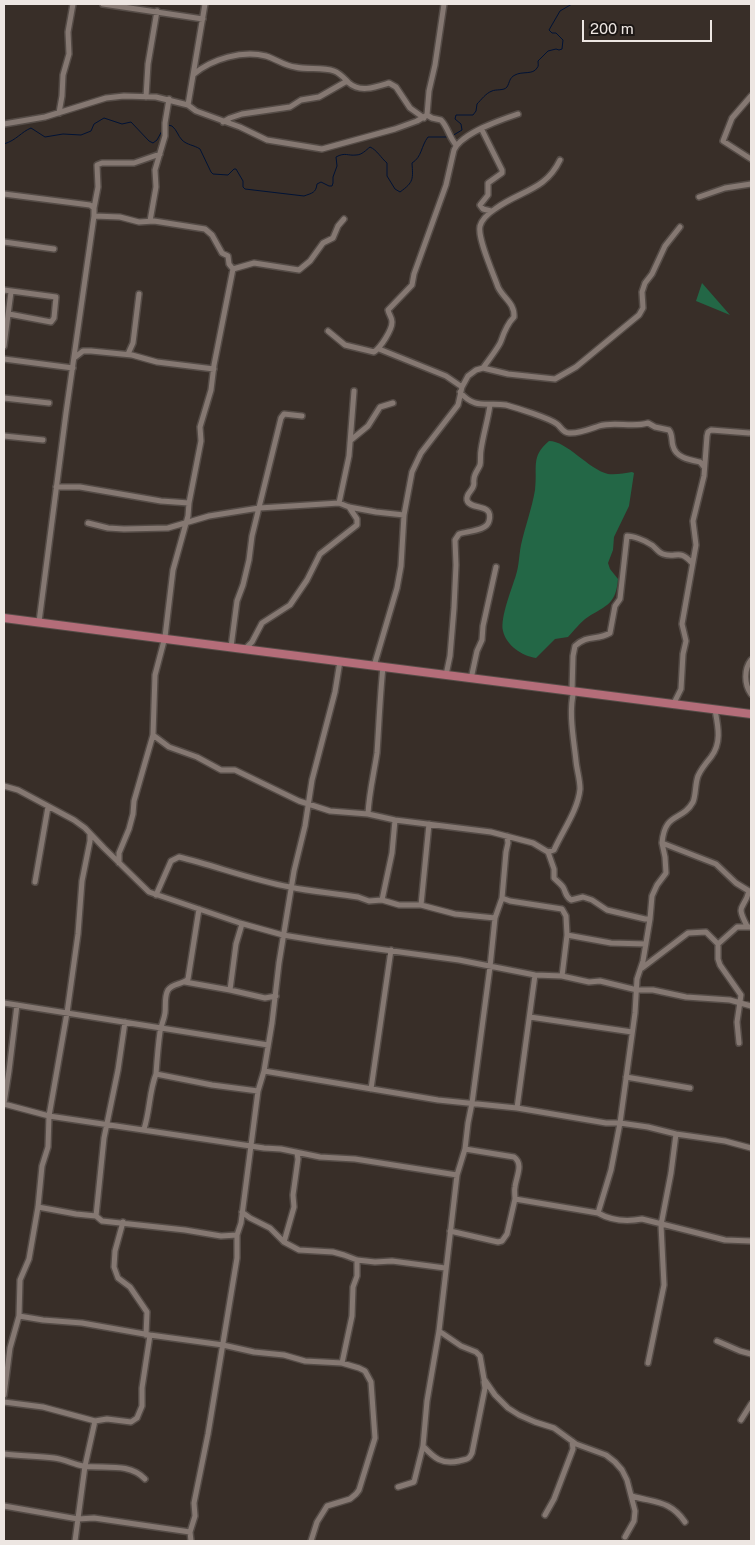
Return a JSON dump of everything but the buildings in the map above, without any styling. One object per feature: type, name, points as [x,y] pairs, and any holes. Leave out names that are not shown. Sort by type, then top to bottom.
[{"type":"main road","points":[[4,618],[165,637],[471,679],[751,714]]},
{"type":"street","points":[[59,113],[73,4]]},
{"type":"street","points":[[103,4],[203,19]]},
{"type":"street","points":[[188,105],[205,4]]},
{"type":"street","points":[[426,116],[444,4]]},
{"type":"street","points":[[146,96],[148,64],[157,11]]},
{"type":"street","points":[[194,74],[204,66],[216,61],[248,55],[266,56],[298,68],[332,70],[357,88],[372,88],[389,84],[396,87],[410,108],[426,116],[441,120],[446,127],[449,137],[456,145]]},
{"type":"street","points":[[223,122],[242,114],[290,107],[301,100],[319,97],[347,81]]},
{"type":"street","points":[[4,124],[26,122],[106,98],[146,96],[169,99],[188,105],[196,111],[240,127],[267,140],[322,149],[394,129],[426,116]]},
{"type":"street","points":[[751,96],[732,118],[723,141],[751,159]]},
{"type":"street","points":[[150,221],[156,187],[155,170],[166,136],[165,123],[169,99]]},
{"type":"street","points":[[328,331],[345,345],[374,352],[379,349],[387,337],[392,323],[388,310],[412,285],[414,274],[446,186],[456,145],[469,136],[518,114]]},
{"type":"street","points":[[482,130],[502,170],[502,173],[488,183],[488,195],[480,205],[483,210],[491,211]]},
{"type":"street","points":[[39,622],[98,186],[97,166],[102,163],[134,164],[160,154]]},
{"type":"street","points":[[483,368],[501,342],[503,332],[514,317],[514,313],[512,304],[498,288],[495,274],[490,267],[480,237],[479,228],[482,221],[491,211],[551,176],[560,160]]},
{"type":"street","points":[[699,197],[725,188],[751,184]]},
{"type":"street","points":[[4,194],[90,205],[94,208]]},
{"type":"street","points":[[94,216],[120,216],[139,222],[150,221],[205,229],[212,235],[222,253],[228,256],[229,264],[233,269],[211,390],[200,427],[201,441],[186,523],[173,570],[165,637],[155,675],[153,735],[134,801],[129,829],[119,853],[119,863]]},
{"type":"street","points":[[233,269],[254,263],[299,270],[310,261],[322,243],[333,238],[338,226],[344,219]]},
{"type":"street","points":[[374,666],[397,588],[401,566],[404,515],[414,464],[458,405],[461,390],[472,372],[483,368],[508,374],[555,379],[576,367],[639,314],[643,308],[642,292],[645,283],[652,274],[665,246],[680,226]]},
{"type":"street","points":[[4,242],[54,249]]},
{"type":"street","points":[[4,290],[56,297],[54,318],[51,322],[9,314]]},
{"type":"street","points":[[4,346],[11,292]]},
{"type":"street","points":[[128,354],[133,343],[139,294]]},
{"type":"street","points":[[379,349],[446,376],[461,390],[469,401],[478,404],[506,405],[531,413],[556,423],[563,431],[568,433],[592,430],[598,426],[609,424],[640,425],[648,423],[669,430],[672,434],[673,446],[676,452],[689,460],[700,462],[705,468]]},
{"type":"street","points":[[74,358],[83,351],[128,354],[157,362],[214,369]]},
{"type":"street","points":[[4,358],[73,368]]},
{"type":"street","points":[[340,504],[351,440],[354,391]]},
{"type":"street","points":[[4,398],[49,403]]},
{"type":"street","points":[[351,440],[368,426],[380,407],[393,403]]},
{"type":"street","points":[[446,675],[450,656],[454,608],[455,540],[459,534],[482,528],[488,524],[490,519],[489,512],[485,508],[473,506],[467,500],[480,464],[480,452],[490,405]]},
{"type":"street","points":[[231,647],[237,601],[250,560],[252,536],[281,418],[284,414],[288,413],[302,416]]},
{"type":"street","points":[[673,705],[681,689],[683,654],[686,641],[682,624],[696,545],[693,521],[705,468],[705,447],[708,432],[711,430],[723,430],[749,433]]},
{"type":"street","points":[[4,436],[43,440]]},
{"type":"street","points":[[56,487],[80,487],[150,500],[189,503]]},
{"type":"street","points":[[88,523],[108,528],[124,529],[168,528],[209,516],[259,508],[340,504],[404,515]]},
{"type":"street","points":[[245,649],[252,642],[262,623],[290,605],[307,580],[320,554],[357,525],[357,519],[349,507]]},
{"type":"street","points":[[548,852],[554,850],[579,796],[580,780],[576,760],[572,715],[573,656],[575,646],[585,639],[606,636],[610,633],[615,606],[620,599],[627,536],[650,544],[661,553],[667,555],[681,554],[692,563]]},
{"type":"street","points":[[471,679],[477,651],[482,640],[483,626],[496,567]]},
{"type":"street","points":[[751,660],[747,666],[746,675],[747,685],[751,694]]},
{"type":"street","points":[[191,1541],[190,1532],[195,1516],[194,1503],[208,1434],[237,1258],[237,1235],[242,1212],[258,1091],[264,1071],[276,996],[283,935],[312,780],[335,692],[340,661]]},
{"type":"street","points":[[368,814],[376,753],[383,667]]},
{"type":"street","points":[[598,1213],[611,1170],[620,1123],[637,979],[646,944],[652,896],[666,873],[662,843],[664,831],[672,818],[687,809],[693,802],[701,770],[716,750],[718,743],[715,710]]},
{"type":"street","points":[[153,735],[169,747],[197,757],[221,770],[235,770],[299,801],[330,811],[368,814],[395,820],[491,832],[533,842],[548,852],[554,869],[554,878],[571,900],[583,897],[592,900],[607,910],[650,919]]},
{"type":"street","points":[[4,786],[18,790],[48,808],[74,820],[90,833],[149,892],[242,924],[283,935],[459,960],[536,975],[562,976],[589,982],[600,981],[637,990],[653,990],[686,997],[730,1000],[751,1006]]},
{"type":"street","points":[[35,882],[48,808]]},
{"type":"street","points":[[382,900],[392,853],[395,820]]},
{"type":"street","points":[[421,905],[429,824]]},
{"type":"street","points":[[4,1395],[10,1348],[19,1316],[20,1280],[29,1259],[38,1207],[42,1166],[48,1148],[49,1116],[67,1013],[78,934],[82,881],[90,833]]},
{"type":"street","points":[[398,1487],[414,1482],[423,1446],[427,1402],[439,1330],[457,1175],[465,1149],[495,918],[502,898],[508,843],[507,836]]},
{"type":"street","points":[[662,843],[716,864],[736,883],[750,890],[740,909],[740,913],[749,927]]},
{"type":"street","points":[[156,895],[170,861],[179,857],[291,888],[358,897],[369,901],[382,900],[400,905],[421,905],[455,914],[495,918]]},
{"type":"street","points":[[502,898],[510,901],[562,909],[566,916],[567,935],[562,976]]},
{"type":"street","points":[[144,1129],[149,1110],[151,1088],[156,1074],[160,1029],[164,1022],[165,998],[173,986],[188,979],[199,909]]},
{"type":"street","points":[[230,990],[236,944],[242,924]]},
{"type":"street","points":[[718,944],[737,927],[749,927]]},
{"type":"street","points":[[641,969],[690,932],[706,932],[718,944],[720,965],[741,995],[737,1022],[739,1043]]},
{"type":"street","points":[[567,935],[611,943],[646,944]]},
{"type":"street","points":[[371,1089],[391,950]]},
{"type":"street","points":[[517,1108],[536,975]]},
{"type":"street","points":[[184,982],[265,998],[276,996]]},
{"type":"street","points":[[4,1003],[268,1045]]},
{"type":"street","points":[[17,1005],[4,1104],[49,1116],[457,1175]]},
{"type":"street","points":[[530,1017],[632,1032]]},
{"type":"street","points":[[96,1216],[107,1123],[118,1070],[125,1022]]},
{"type":"street","points":[[264,1071],[438,1100],[517,1108],[606,1123],[648,1127],[676,1134],[725,1141],[751,1148]]},
{"type":"street","points":[[156,1074],[212,1085],[258,1091]]},
{"type":"street","points":[[626,1077],[690,1088]]},
{"type":"street","points":[[648,1363],[664,1285],[661,1225],[676,1134]]},
{"type":"street","points":[[450,1231],[498,1242],[502,1241],[507,1234],[515,1199],[519,1166],[517,1159],[465,1149]]},
{"type":"street","points":[[284,1242],[294,1207],[293,1195],[298,1159],[296,1153]]},
{"type":"street","points":[[515,1199],[598,1213],[610,1220],[631,1221],[642,1219],[725,1240],[751,1241]]},
{"type":"street","points":[[38,1207],[96,1216],[102,1221],[123,1222],[221,1236],[237,1235]]},
{"type":"street","points":[[242,1212],[270,1228],[284,1242],[299,1250],[333,1252],[357,1260],[392,1261],[445,1268]]},
{"type":"street","points":[[4,1402],[43,1407],[95,1421],[107,1419],[131,1422],[138,1418],[142,1406],[142,1388],[148,1335],[147,1312],[130,1287],[118,1278],[114,1267],[115,1251],[123,1222]]},
{"type":"street","points":[[342,1363],[352,1316],[353,1287],[357,1276],[357,1260]]},
{"type":"street","points":[[19,1316],[82,1323],[148,1335],[223,1344],[254,1352],[284,1355],[305,1361],[342,1363],[360,1368],[370,1377],[373,1390],[376,1438],[359,1490],[354,1497],[327,1506],[317,1522],[311,1541]]},
{"type":"street","points":[[423,1446],[436,1459],[453,1464],[470,1457],[485,1388],[480,1356],[476,1352],[461,1346],[439,1330]]},
{"type":"street","points":[[717,1341],[751,1354]]},
{"type":"street","points":[[484,1379],[508,1408],[519,1415],[554,1428],[572,1441],[606,1455],[615,1462],[627,1480],[635,1511],[634,1521],[625,1538]]},
{"type":"street","points":[[741,1420],[751,1404]]},
{"type":"street","points":[[75,1541],[85,1466],[95,1421]]},
{"type":"street","points":[[545,1515],[554,1498],[573,1449],[572,1441]]},
{"type":"street","points":[[4,1454],[54,1458],[85,1466],[128,1469],[138,1472],[145,1479]]},
{"type":"street","points":[[632,1496],[670,1506],[685,1522]]},
{"type":"street","points":[[4,1506],[78,1519],[94,1518],[190,1532]]},
{"type":"green space","points":[[702,283],[730,315],[696,301]]},
{"type":"green space","points":[[549,441],[563,445],[600,471],[608,474],[634,473],[629,506],[614,537],[613,550],[608,563],[618,579],[613,599],[582,621],[568,637],[555,639],[536,658],[520,652],[507,641],[503,631],[503,619],[517,572],[521,545],[534,497],[537,457]]},
{"type":"waterway","points":[[452,136],[462,130],[461,124],[455,119],[456,115],[473,115],[477,104],[488,93],[506,88],[515,75],[535,70],[538,66],[538,61],[548,51],[562,49],[563,40],[556,33],[552,33],[549,30],[560,11],[572,4]]},
{"type":"waterway","points":[[4,144],[31,128],[45,137],[63,134],[81,135],[91,131],[94,124],[104,118],[122,124],[131,122],[153,143],[157,140],[163,129]]},
{"type":"waterway","points":[[168,125],[174,128],[184,142],[200,149],[213,174],[228,175],[236,169],[245,189],[304,196],[313,192],[317,184],[321,182],[332,186],[337,166],[336,157],[344,154],[358,155],[370,147],[387,163],[387,176],[395,189],[400,192],[412,180],[412,163],[418,158],[428,137],[448,137]]}]
